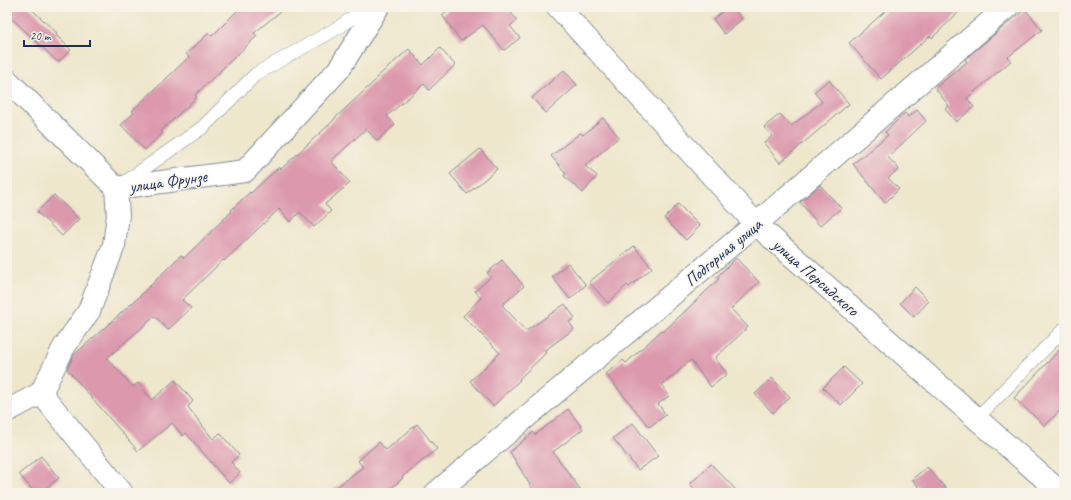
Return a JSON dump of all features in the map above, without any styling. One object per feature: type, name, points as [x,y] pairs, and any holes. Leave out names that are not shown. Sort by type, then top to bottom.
[{"type":"street","name":"улица Фрунзе","points":[[41,393],[64,347],[89,311],[114,245],[118,215],[116,188],[245,171],[339,69],[378,7]]},
{"type":"street","name":"улица Персидского","points":[[558,7],[756,224],[1061,493]]},
{"type":"street","name":"Подгорная улица","points":[[436,493],[756,224],[1007,7]]},
{"type":"street","points":[[7,80],[116,188]]},
{"type":"street","points":[[7,411],[41,393],[122,493]]},
{"type":"lane","points":[[116,188],[203,127],[256,74],[341,26],[366,7]]},
{"type":"lane","points":[[977,418],[1064,329]]},
{"type":"building","points":[[7,7],[29,7],[57,33],[56,35],[71,50],[58,62],[7,14]]},
{"type":"building","points":[[241,7],[286,7],[254,33],[257,36],[195,95],[197,97],[161,131],[163,133],[145,150],[121,125],[134,113],[132,111],[189,57],[186,54],[209,33],[212,36]]},
{"type":"building","points":[[452,7],[506,7],[517,20],[510,26],[520,38],[504,50],[483,25],[461,41],[442,15]]},
{"type":"building","points":[[728,7],[733,7],[742,19],[724,34],[713,19]]},
{"type":"building","points":[[890,7],[964,7],[932,38],[930,36],[881,79],[849,43]]},
{"type":"building","points":[[1025,9],[1042,30],[1008,57],[1011,61],[967,98],[974,107],[956,122],[945,109],[949,106],[935,88],[967,62],[965,59]]},
{"type":"building","points":[[440,48],[455,65],[429,90],[424,84],[387,116],[395,125],[377,141],[366,129],[331,161],[350,183],[325,204],[331,211],[314,227],[300,212],[290,222],[279,209],[182,300],[191,308],[168,330],[155,316],[107,358],[133,387],[138,383],[152,400],[175,380],[193,401],[188,407],[213,439],[220,433],[239,455],[231,462],[240,473],[229,483],[186,433],[183,436],[172,423],[138,451],[67,369],[74,355],[138,298],[181,255],[184,258],[250,192],[251,193],[279,167],[281,169],[377,79],[376,78],[409,49],[423,65]]},
{"type":"building","points":[[564,70],[577,85],[546,113],[532,98]]},
{"type":"building","points":[[829,80],[849,104],[780,163],[764,143],[772,136],[764,127],[780,114],[791,126],[822,102],[814,92]]},
{"type":"building","points":[[917,110],[926,121],[888,157],[899,169],[888,178],[899,189],[885,203],[853,164],[888,135],[885,132],[905,113],[908,117]]},
{"type":"building","points":[[603,118],[619,137],[585,166],[597,176],[583,193],[564,176],[566,173],[551,156],[580,133],[583,135]]},
{"type":"building","points":[[480,149],[497,169],[467,194],[450,174]]},
{"type":"building","points":[[820,185],[841,208],[820,226],[800,202]]},
{"type":"building","points":[[54,195],[79,219],[62,236],[37,212]]},
{"type":"building","points":[[678,204],[700,226],[686,240],[664,218]]},
{"type":"building","points":[[634,246],[652,268],[629,287],[627,285],[608,303],[589,282]]},
{"type":"building","points":[[736,258],[759,282],[731,309],[748,327],[715,358],[727,374],[711,387],[691,360],[662,385],[669,396],[658,404],[666,415],[649,427],[606,374],[623,360],[626,363],[662,330],[663,332],[719,279],[717,277]]},
{"type":"building","points":[[502,260],[524,286],[502,305],[526,331],[565,304],[575,318],[569,322],[574,329],[544,351],[546,353],[493,406],[470,381],[500,353],[463,316],[481,298],[475,291],[491,277],[487,273]]},
{"type":"building","points":[[568,263],[586,285],[570,299],[552,277]]},
{"type":"building","points":[[915,287],[929,301],[914,317],[900,303]]},
{"type":"building","points":[[1064,345],[1064,406],[1045,426],[1014,398]]},
{"type":"building","points":[[844,367],[862,384],[841,405],[823,388]]},
{"type":"building","points":[[772,378],[790,397],[773,413],[755,394]]},
{"type":"building","points":[[568,409],[583,429],[553,452],[583,493],[535,493],[510,452],[533,432],[535,435]]},
{"type":"building","points":[[633,423],[658,456],[638,470],[613,438]]},
{"type":"building","points":[[417,424],[437,449],[402,477],[403,478],[386,493],[329,493],[363,467],[358,461],[379,442],[386,450]]},
{"type":"building","points":[[41,456],[59,478],[40,493],[35,493],[19,474]]},
{"type":"building","points":[[711,464],[739,493],[698,493],[690,484]]},
{"type":"building","points":[[927,467],[950,493],[924,493],[912,479]]}]
